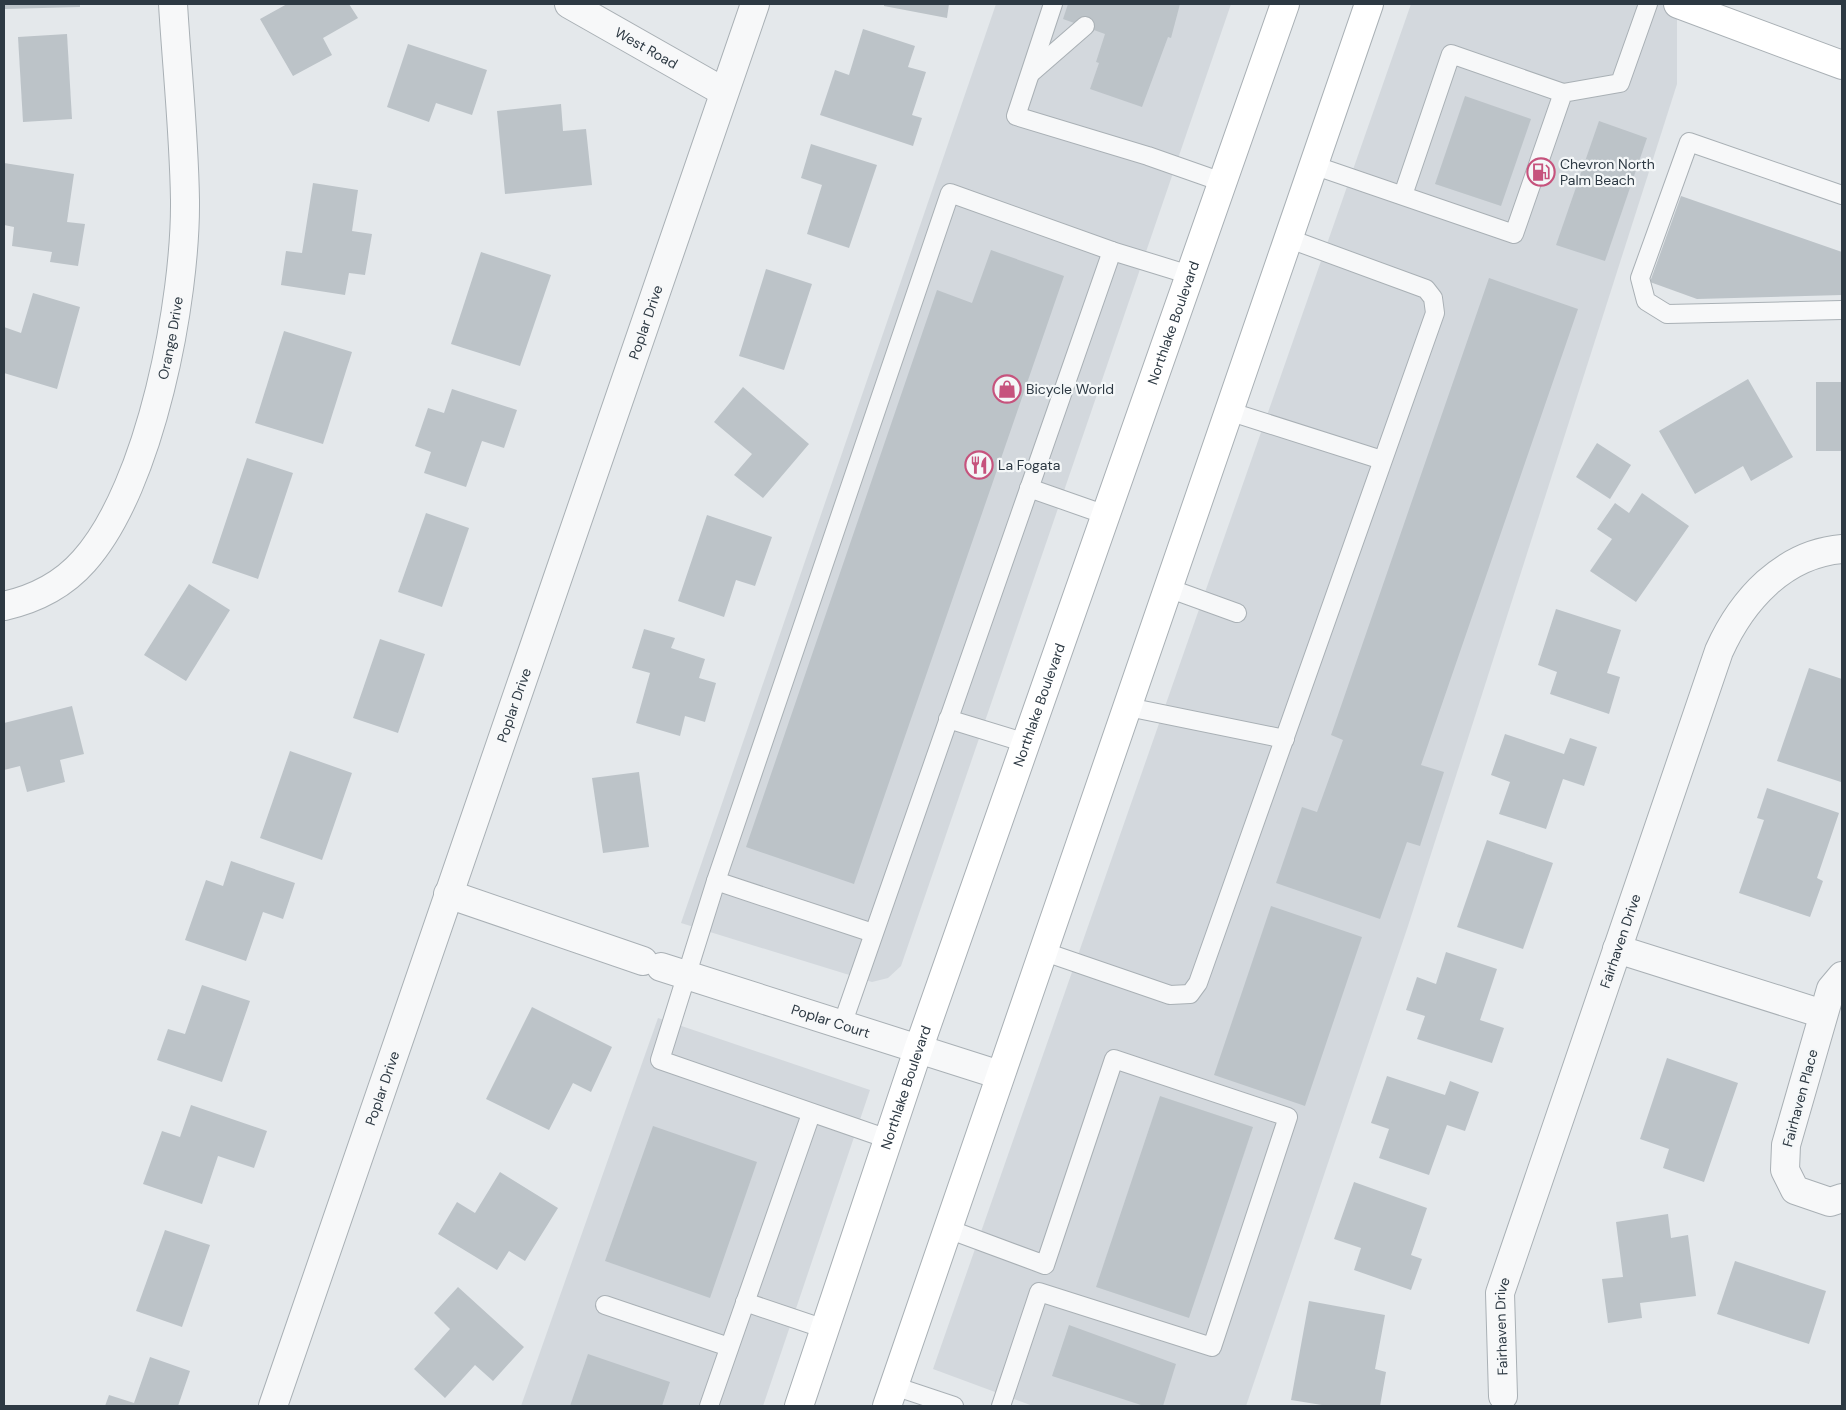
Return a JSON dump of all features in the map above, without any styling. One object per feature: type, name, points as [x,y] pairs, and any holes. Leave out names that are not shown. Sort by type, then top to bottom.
[{"type":"main road","name":"Northlake Boulevard","points":[[799,1406],[918,1050],[1285,4]]},
{"type":"main road","points":[[891,1396],[1042,951],[1128,707],[1287,238],[1369,4]]},
{"type":"main road","points":[[1678,4],[1842,65]]},
{"type":"street","name":"Orange Drive","points":[[4,606],[31,600],[60,583],[84,562],[108,531],[124,498],[148,432],[163,377],[182,263],[185,200],[174,4]]},
{"type":"street","name":"West Road","points":[[568,4],[724,92]]},
{"type":"street","name":"Poplar Drive","points":[[273,1406],[755,4]]},
{"type":"street","name":"Fairhaven Drive","points":[[1503,1396],[1500,1292],[1719,651],[1730,626],[1745,604],[1764,585],[1786,569],[1810,557],[1842,549]]},
{"type":"street","name":"Poplar Court","points":[[448,894],[663,968],[1000,1075]]},
{"type":"street","points":[[1617,950],[1823,1014]]},
{"type":"street","name":"Fairhaven Place","points":[[1842,976],[1831,989],[1823,1014],[1786,1145],[1785,1170],[1795,1190],[1830,1202],[1842,1198]]},
{"type":"lane","points":[[1053,4],[1016,116],[1148,156],[1222,182]]},
{"type":"lane","points":[[1403,196],[1451,54],[1563,93],[1620,83],[1648,4]]},
{"type":"lane","points":[[1029,75],[1085,26]]},
{"type":"lane","points":[[1313,165],[1514,234],[1563,93]]},
{"type":"lane","points":[[1842,195],[1689,142],[1640,278],[1646,301],[1668,314],[1842,310]]},
{"type":"lane","points":[[888,1139],[811,1114],[660,1060],[663,968],[716,881],[950,193],[1112,252],[1190,275]]},
{"type":"lane","points":[[1042,951],[1170,995],[1190,994],[1198,983],[1382,460],[1436,313],[1433,298],[1426,289],[1287,238]]},
{"type":"lane","points":[[842,1025],[1112,252]]},
{"type":"lane","points":[[1228,411],[1382,460]]},
{"type":"lane","points":[[1029,488],[1106,515]]},
{"type":"lane","points":[[1168,588],[1237,612]]},
{"type":"lane","points":[[1128,707],[1285,739]]},
{"type":"lane","points":[[948,719],[1026,743]]},
{"type":"lane","points":[[716,881],[873,933]]},
{"type":"lane","points":[[1001,1406],[1039,1292],[1045,1265],[1114,1059],[1288,1117],[1212,1347],[1039,1292]]},
{"type":"lane","points":[[709,1406],[811,1114]]},
{"type":"lane","points":[[948,1229],[1045,1265]]},
{"type":"lane","points":[[745,1302],[825,1329]]},
{"type":"lane","points":[[605,1305],[729,1347]]},
{"type":"lane","points":[[891,1396],[954,1406]]},
{"type":"shaded area","points":[[996,4],[1231,4],[901,966],[888,978],[872,982],[681,923]]},
{"type":"shaded area","points":[[1411,4],[1677,4],[1677,84],[1408,926],[1246,1406],[1033,1406],[933,1369]]},
{"type":"shaded area","points":[[658,1018],[870,1090],[763,1406],[521,1406]]},
{"type":"building","points":[[5,4],[80,4],[80,7],[5,9]]},
{"type":"building","points":[[287,4],[349,4],[358,18],[323,38],[332,55],[293,76],[260,19]]},
{"type":"building","points":[[884,4],[949,4],[947,18],[884,6]]},
{"type":"building","points":[[1068,4],[1180,4],[1171,38],[1168,37],[1142,107],[1090,89],[1099,63],[1096,62],[1105,34],[1063,19]]},
{"type":"building","points":[[863,29],[915,46],[908,67],[926,72],[912,115],[922,118],[913,146],[820,115],[835,70],[849,75]]},
{"type":"building","points":[[67,34],[72,119],[23,122],[18,37]]},
{"type":"building","points":[[408,44],[487,70],[472,115],[436,103],[429,122],[387,107]]},
{"type":"building","points":[[1465,96],[1531,119],[1501,206],[1435,184]]},
{"type":"building","points":[[561,104],[563,131],[586,129],[592,185],[505,194],[497,111]]},
{"type":"building","points":[[1599,121],[1647,138],[1605,261],[1556,245]]},
{"type":"building","points":[[811,144],[877,165],[849,248],[807,234],[822,185],[801,178]]},
{"type":"building","points":[[4,163],[74,174],[67,222],[85,224],[78,266],[50,262],[52,252],[12,246],[14,227],[4,225]]},
{"type":"building","points":[[313,183],[358,190],[352,231],[372,234],[365,275],[349,273],[345,295],[281,285],[286,251],[302,253]]},
{"type":"building","points":[[1681,196],[1842,252],[1842,295],[1697,299],[1650,282]]},
{"type":"building","points":[[991,250],[1064,276],[854,884],[746,847],[937,290],[972,303]]},
{"type":"building","points":[[481,252],[551,275],[520,366],[451,344]]},
{"type":"building","points":[[766,269],[812,284],[784,370],[739,356]]},
{"type":"building","points":[[1489,278],[1578,309],[1421,765],[1444,772],[1420,846],[1407,842],[1380,919],[1276,883],[1302,807],[1317,812],[1343,740],[1331,735]]},
{"type":"building","points":[[33,293],[80,307],[57,389],[4,373],[4,327],[21,333]]},
{"type":"building","points":[[284,331],[352,352],[323,444],[255,423]]},
{"type":"building","points":[[1748,379],[1793,457],[1751,481],[1743,466],[1695,494],[1659,431]]},
{"type":"building","points":[[1816,382],[1842,382],[1842,451],[1816,451]]},
{"type":"building","points":[[743,387],[809,444],[763,498],[734,475],[752,454],[714,422]]},
{"type":"building","points":[[452,389],[517,410],[504,448],[482,441],[466,487],[424,473],[431,452],[415,446],[428,408],[444,413]]},
{"type":"building","points":[[1597,443],[1631,465],[1610,499],[1576,477]]},
{"type":"building","points":[[247,458],[293,473],[258,579],[212,563]]},
{"type":"building","points":[[1642,493],[1689,526],[1636,602],[1590,571],[1612,539],[1597,529],[1615,503],[1629,513]]},
{"type":"building","points":[[426,513],[469,528],[442,607],[398,592]]},
{"type":"building","points":[[707,515],[772,537],[755,586],[736,580],[724,617],[678,601]]},
{"type":"building","points":[[189,584],[230,610],[186,681],[144,655]]},
{"type":"building","points":[[1556,609],[1621,630],[1607,673],[1620,677],[1609,714],[1550,694],[1557,672],[1538,665]]},
{"type":"building","points":[[644,629],[675,638],[671,648],[705,659],[699,678],[716,683],[705,722],[685,716],[680,736],[636,723],[650,673],[632,668]]},
{"type":"building","points":[[380,639],[425,654],[398,733],[353,718]]},
{"type":"building","points":[[1809,668],[1842,679],[1841,782],[1777,761]]},
{"type":"building","points":[[72,706],[84,754],[60,760],[65,782],[27,792],[20,766],[4,770],[4,723]]},
{"type":"building","points":[[1505,734],[1564,754],[1570,738],[1597,747],[1584,786],[1563,779],[1546,829],[1499,814],[1510,782],[1491,775]]},
{"type":"building","points":[[290,751],[352,773],[322,860],[260,838]]},
{"type":"building","points":[[639,772],[649,847],[603,853],[592,778]]},
{"type":"building","points":[[1767,788],[1839,813],[1817,878],[1823,881],[1810,917],[1739,893],[1764,820],[1757,818]]},
{"type":"building","points":[[1487,840],[1553,863],[1523,949],[1457,927]]},
{"type":"building","points":[[231,861],[295,883],[283,919],[263,912],[246,961],[185,940],[206,880],[223,886]]},
{"type":"building","points":[[1271,906],[1362,937],[1305,1106],[1214,1075]]},
{"type":"building","points":[[1446,952],[1497,969],[1480,1020],[1504,1028],[1492,1063],[1417,1039],[1425,1016],[1406,1010],[1417,977],[1436,984]]},
{"type":"building","points":[[202,985],[250,1001],[222,1082],[157,1060],[168,1029],[185,1034]]},
{"type":"building","points":[[532,1007],[612,1047],[591,1092],[573,1083],[549,1130],[486,1099]]},
{"type":"building","points":[[1667,1058],[1738,1083],[1704,1182],[1663,1168],[1669,1149],[1640,1139]]},
{"type":"building","points":[[1387,1076],[1445,1095],[1450,1081],[1479,1092],[1465,1131],[1447,1125],[1429,1175],[1379,1158],[1389,1129],[1371,1123]]},
{"type":"building","points":[[1160,1096],[1253,1127],[1189,1318],[1096,1287]]},
{"type":"building","points":[[191,1105],[267,1131],[254,1168],[218,1156],[202,1204],[143,1184],[162,1131],[180,1137]]},
{"type":"building","points":[[653,1126],[757,1162],[710,1298],[605,1261]]},
{"type":"building","points":[[500,1172],[558,1208],[525,1261],[509,1251],[497,1270],[438,1234],[457,1202],[475,1213]]},
{"type":"building","points":[[1354,1182],[1427,1208],[1411,1255],[1422,1259],[1411,1290],[1354,1270],[1361,1248],[1334,1239]]},
{"type":"building","points":[[1668,1214],[1671,1238],[1688,1235],[1696,1296],[1640,1303],[1642,1318],[1608,1323],[1602,1279],[1623,1277],[1616,1222]]},
{"type":"building","points":[[165,1230],[210,1245],[182,1327],[136,1311]]},
{"type":"building","points":[[1735,1261],[1826,1291],[1809,1344],[1717,1314]]},
{"type":"building","points":[[458,1287],[524,1347],[493,1381],[475,1365],[445,1398],[414,1369],[450,1329],[434,1313]]},
{"type":"building","points":[[1309,1301],[1385,1315],[1375,1369],[1386,1372],[1380,1406],[1328,1406],[1291,1400]]},
{"type":"building","points":[[1069,1325],[1176,1364],[1163,1406],[1144,1406],[1052,1376]]},
{"type":"building","points":[[588,1354],[670,1382],[662,1406],[570,1406]]},
{"type":"building","points":[[150,1357],[190,1371],[178,1406],[105,1406],[109,1395],[134,1403]]},
{"type":"place","name":"Chevron North Palm Beach","points":[[1541,172]]},
{"type":"place","name":"Bicycle World","points":[[1007,389]]},
{"type":"place","name":"La Fogata","points":[[979,465]]}]
